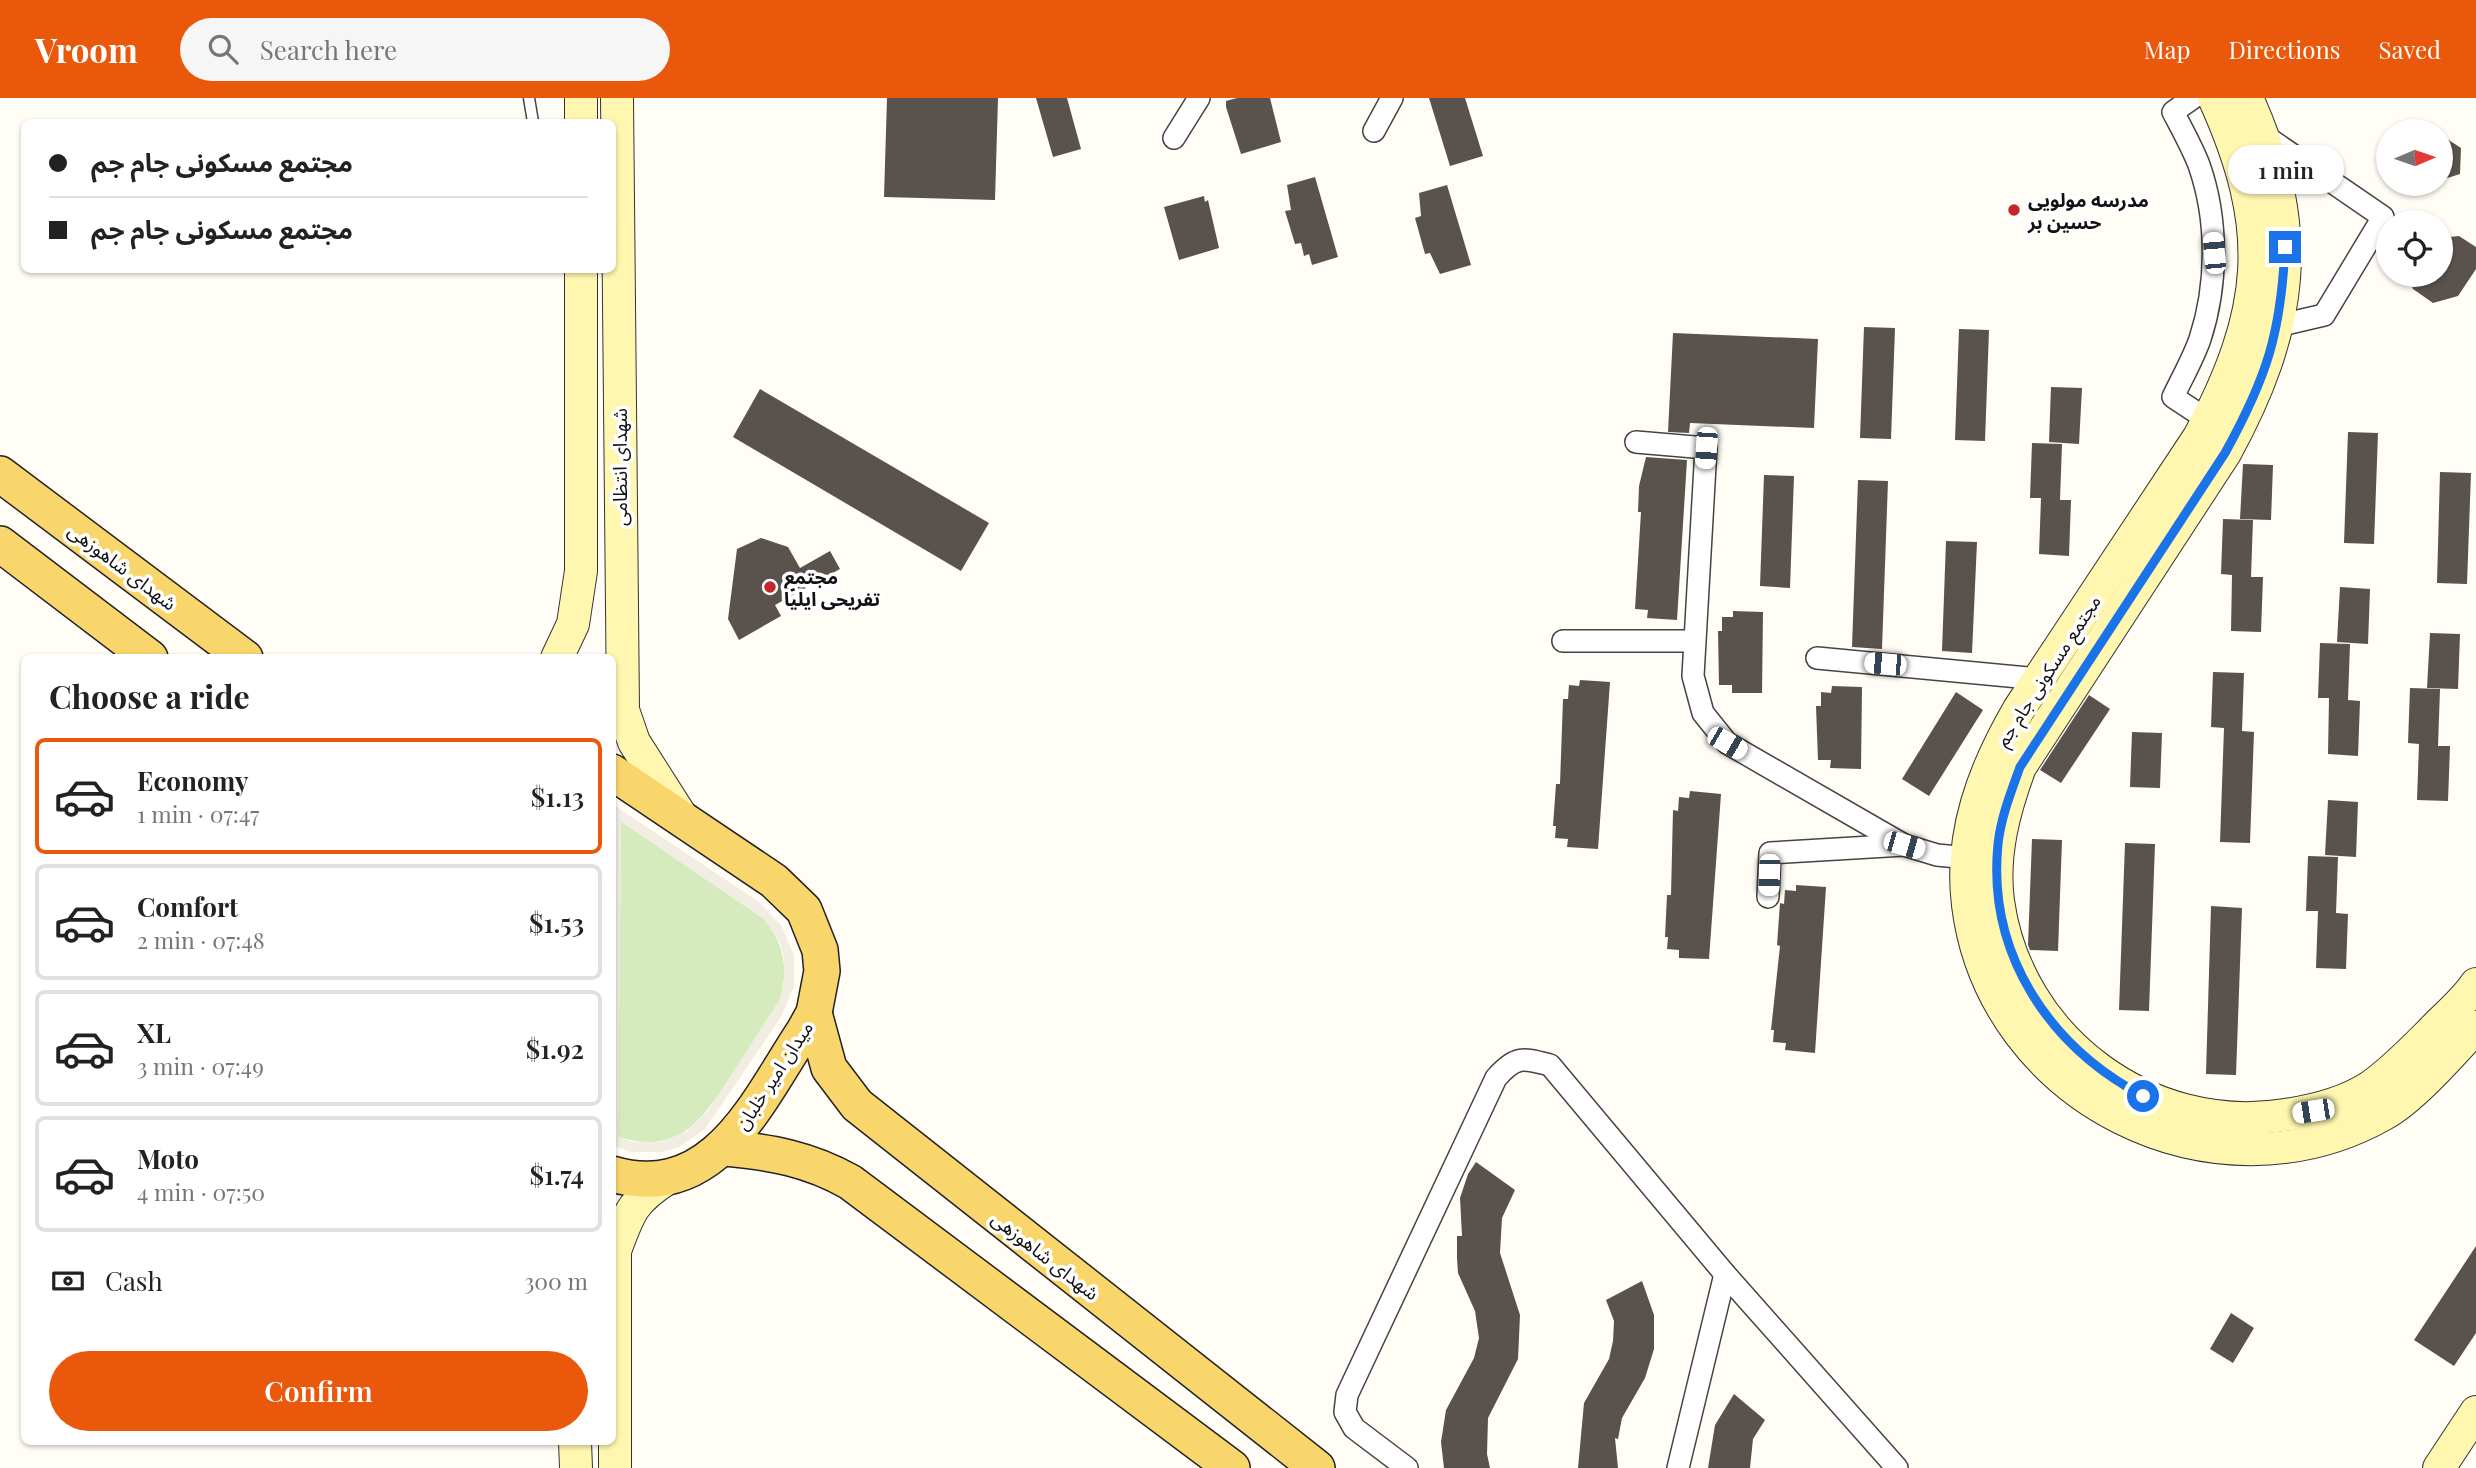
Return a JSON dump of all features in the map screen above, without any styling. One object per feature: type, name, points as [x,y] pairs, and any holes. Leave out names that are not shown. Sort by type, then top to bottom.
[{"type":"main road","name":"شهدای شاهوزهی","points":[[0,474],[240,654]]},
{"type":"main road","points":[[0,544],[145,654]]},
{"type":"main road","name":"میدان امیر خلبان","points":[[616,775],[774,881],[803,910],[813,929],[821,960],[820,992],[814,1013],[724,1148],[689,1172],[668,1178],[647,1180],[616,1175]]},
{"type":"main road","name":"شهدای شاهوزهی","points":[[814,1013],[829,1068],[857,1105],[1317,1468]]},
{"type":"main road","points":[[724,1148],[776,1153],[803,1160],[850,1182],[1232,1468]]},
{"type":"street","points":[[581,98],[581,119]]},
{"type":"street","name":"شهدای انتظامی","points":[[616,119],[617,98]]},
{"type":"street","points":[[1174,138],[1199,98]]},
{"type":"street","points":[[1374,131],[1392,98]]},
{"type":"street","points":[[2193,98],[2173,112],[2199,164],[2210,207],[2214,253],[2210,302],[2199,340],[2173,397],[2221,428]]},
{"type":"street","name":"مجتمع مسکونی جام جم","points":[[2214,98],[2250,141],[2280,190],[2285,247],[2282,305],[2272,351],[2251,405],[2221,428],[2039,679],[1993,754],[1977,795],[1968,841],[1968,905],[1985,971],[2009,1016],[2045,1064],[2095,1105],[2258,1119],[2313,1111],[2369,1087],[2423,1041],[2476,984]]},
{"type":"street","name":"مجتمع مسکونی جام جم","points":[[2247,98],[2250,195],[2255,247],[2252,301],[2243,342],[2224,392],[2221,428],[2020,767],[2006,804],[1998,844],[1998,901],[2014,959],[2035,1000],[2067,1043],[2112,1080],[2137,1110],[2199,1146],[2260,1150],[2321,1140],[2385,1114],[2444,1062],[2476,1027]]},
{"type":"street","points":[[2250,141],[2383,217],[2324,315],[2277,326]]},
{"type":"street","name":"شهدای انتظامی","points":[[616,203],[623,710],[634,742],[684,820]]},
{"type":"street","name":"شهدای انتظامی","points":[[558,654],[573,624],[581,572],[581,273]]},
{"type":"street","points":[[1636,442],[1706,448],[1693,676],[1703,713],[1727,743],[1904,845],[1937,855],[1968,858]]},
{"type":"street","points":[[1563,641],[1694,641]]},
{"type":"street","points":[[1817,658],[2039,679]]},
{"type":"street","points":[[1768,897],[1770,853],[1904,845]]},
{"type":"street","points":[[1407,1468],[1354,1428],[1345,1412],[1347,1395],[1496,1078],[1510,1063],[1524,1059],[1550,1065],[1725,1274],[1897,1468]]},
{"type":"street","points":[[616,1248],[627,1219],[642,1194],[668,1178]]},
{"type":"street","points":[[1678,1468],[1725,1274]]},
{"type":"street","points":[[2439,1468],[2476,1412]]},
{"type":"street","points":[[575,1445],[576,1468]]},
{"type":"street","points":[[615,1445],[615,1468]]},
{"type":"lane","points":[[529,98],[532,119]]},
{"type":"green space","points":[[621,821],[764,919],[776,938],[783,957],[784,977],[780,999],[714,1101],[690,1128],[660,1141],[640,1142],[618,1137]]},
{"type":"shaded area","points":[[616,807],[759,902],[781,925],[794,955],[794,987],[781,1017],[705,1129],[679,1147],[663,1152],[631,1152],[616,1146]],"holes":[[[621,822],[764,919],[780,943],[784,957],[784,985],[780,999],[708,1111],[687,1131],[661,1142],[633,1142],[618,1137]]]},
{"type":"building","points":[[887,98],[998,98],[995,200],[884,197]]},
{"type":"building","points":[[1036,98],[1067,98],[1081,149],[1053,157]]},
{"type":"building","points":[[1237,98],[1270,98],[1281,142],[1241,154],[1226,107],[1226,101]]},
{"type":"building","points":[[1429,98],[1465,98],[1483,156],[1450,166]]},
{"type":"building","points":[[2454,143],[2461,148],[2460,174],[2454,176]]},
{"type":"building","points":[[1315,177],[1338,257],[1312,265],[1309,254],[1304,256],[1301,243],[1295,244],[1285,211],[1291,210],[1287,185]]},
{"type":"building","points":[[1447,185],[1471,265],[1440,274],[1430,253],[1425,254],[1415,218],[1421,216],[1419,193]]},
{"type":"building","points":[[1204,196],[1205,202],[1208,200],[1219,248],[1179,260],[1164,207]]},
{"type":"building","points":[[2459,236],[2476,247],[2476,269],[2458,296],[2433,303],[2412,287],[2453,287],[2453,237]]},
{"type":"building","points":[[1864,327],[1895,328],[1891,439],[1860,438]]},
{"type":"building","points":[[1959,329],[1989,330],[1985,441],[1955,440]]},
{"type":"building","points":[[1673,333],[1818,339],[1814,428],[1690,423],[1689,433],[1668,432]]},
{"type":"building","points":[[2051,387],[2082,388],[2079,444],[2049,442]]},
{"type":"building","points":[[760,389],[989,523],[961,571],[733,437]]},
{"type":"building","points":[[2348,432],[2378,433],[2374,544],[2344,543]]},
{"type":"building","points":[[2032,443],[2062,444],[2060,500],[2071,500],[2069,556],[2039,554],[2041,498],[2030,498]]},
{"type":"building","points":[[1646,457],[1687,460],[1677,620],[1647,618],[1648,610],[1635,609],[1641,512],[1638,512],[1639,486]]},
{"type":"building","points":[[2243,464],[2273,465],[2271,520],[2240,519]]},
{"type":"building","points":[[2440,472],[2471,473],[2467,584],[2437,583]]},
{"type":"building","points":[[1764,475],[1794,476],[1790,588],[1760,586]]},
{"type":"building","points":[[1858,480],[1888,481],[1882,649],[1852,647]]},
{"type":"building","points":[[2223,519],[2253,520],[2251,577],[2263,577],[2261,632],[2231,631],[2232,575],[2221,574]]},
{"type":"building","name":"مجتمع تفریحی ایلیا","points":[[761,538],[788,547],[800,568],[830,551],[840,569],[775,605],[781,616],[739,640],[728,619],[737,549]]},
{"type":"building","points":[[1946,541],[1977,542],[1972,653],[1942,651]]},
{"type":"building","points":[[2340,587],[2370,589],[2368,644],[2337,642]]},
{"type":"building","points":[[1733,611],[1763,612],[1762,693],[1732,693],[1732,685],[1719,685],[1718,631],[1722,631],[1722,617],[1733,617]]},
{"type":"building","points":[[2430,633],[2460,634],[2458,689],[2427,688]]},
{"type":"building","points":[[2320,643],[2350,644],[2348,700],[2360,701],[2358,756],[2328,754],[2329,698],[2318,698]]},
{"type":"building","points":[[2213,672],[2244,673],[2242,731],[2254,732],[2250,843],[2220,842],[2224,728],[2211,727]]},
{"type":"building","points":[[1580,680],[1610,682],[1598,849],[1567,847],[1568,839],[1555,838],[1556,826],[1553,826],[1556,784],[1560,784],[1563,699],[1568,699],[1569,685],[1579,686]]},
{"type":"building","points":[[1832,686],[1862,687],[1861,769],[1830,768],[1831,760],[1818,760],[1816,706],[1821,706],[1821,692],[1831,693]]},
{"type":"building","points":[[2410,688],[2440,689],[2438,746],[2450,746],[2448,801],[2417,800],[2419,744],[2408,743]]},
{"type":"building","points":[[1956,692],[1983,710],[1929,796],[1902,779]]},
{"type":"building","points":[[2089,695],[2110,709],[2061,783],[2040,770]]},
{"type":"building","points":[[2132,732],[2162,733],[2160,788],[2130,787]]},
{"type":"building","points":[[1690,791],[1721,794],[1709,959],[1679,958],[1679,950],[1667,949],[1668,937],[1665,937],[1667,895],[1671,895],[1673,810],[1678,811],[1679,797],[1689,798]]},
{"type":"building","points":[[2328,800],[2358,802],[2356,857],[2325,855]]},
{"type":"building","points":[[2032,839],[2062,840],[2058,951],[2030,950],[2028,945]]},
{"type":"building","points":[[2125,843],[2155,844],[2149,1011],[2119,1010]]},
{"type":"building","points":[[2308,856],[2338,857],[2336,913],[2348,914],[2346,969],[2316,968],[2318,911],[2306,911]]},
{"type":"building","points":[[1796,885],[1826,887],[1815,1053],[1785,1050],[1786,1043],[1773,1042],[1774,1030],[1771,1030],[1780,946],[1777,945],[1780,903],[1784,904],[1785,890],[1796,891]]},
{"type":"building","points":[[2211,906],[2242,908],[2236,1075],[2206,1074]]},
{"type":"building","points":[[1476,1162],[1515,1190],[1502,1218],[1500,1253],[1520,1315],[1518,1359],[1488,1418],[1487,1454],[1490,1468],[1444,1468],[1441,1442],[1446,1410],[1474,1358],[1479,1338],[1475,1311],[1458,1273],[1457,1258],[1457,1236],[1462,1236],[1460,1198],[1468,1174]]},
{"type":"building","points":[[2476,1246],[2476,1333],[2454,1366],[2414,1340]]},
{"type":"building","points":[[1642,1281],[1654,1315],[1654,1349],[1645,1378],[1622,1418],[1618,1439],[1615,1438],[1618,1468],[1578,1468],[1584,1403],[1609,1359],[1613,1341],[1614,1321],[1606,1300]]},
{"type":"building","points":[[2231,1313],[2254,1328],[2233,1363],[2210,1349]]},
{"type":"building","points":[[1734,1394],[1765,1420],[1753,1439],[1750,1468],[1708,1468],[1715,1425]]},
{"type":"place","name":"مدرسه مولویی حسین بر","points":[[2014,210]]},
{"type":"place","name":"مجتمع تفریحی ایلیا","points":[[770,587]]},
{"type":"route","points":[[2143,1096],[2112,1080],[2067,1043],[2035,1000],[2014,959],[1998,901],[1998,844],[2006,804],[2020,767],[2044,725],[2225,453],[2251,405],[2272,351],[2282,305],[2285,247]]}]
